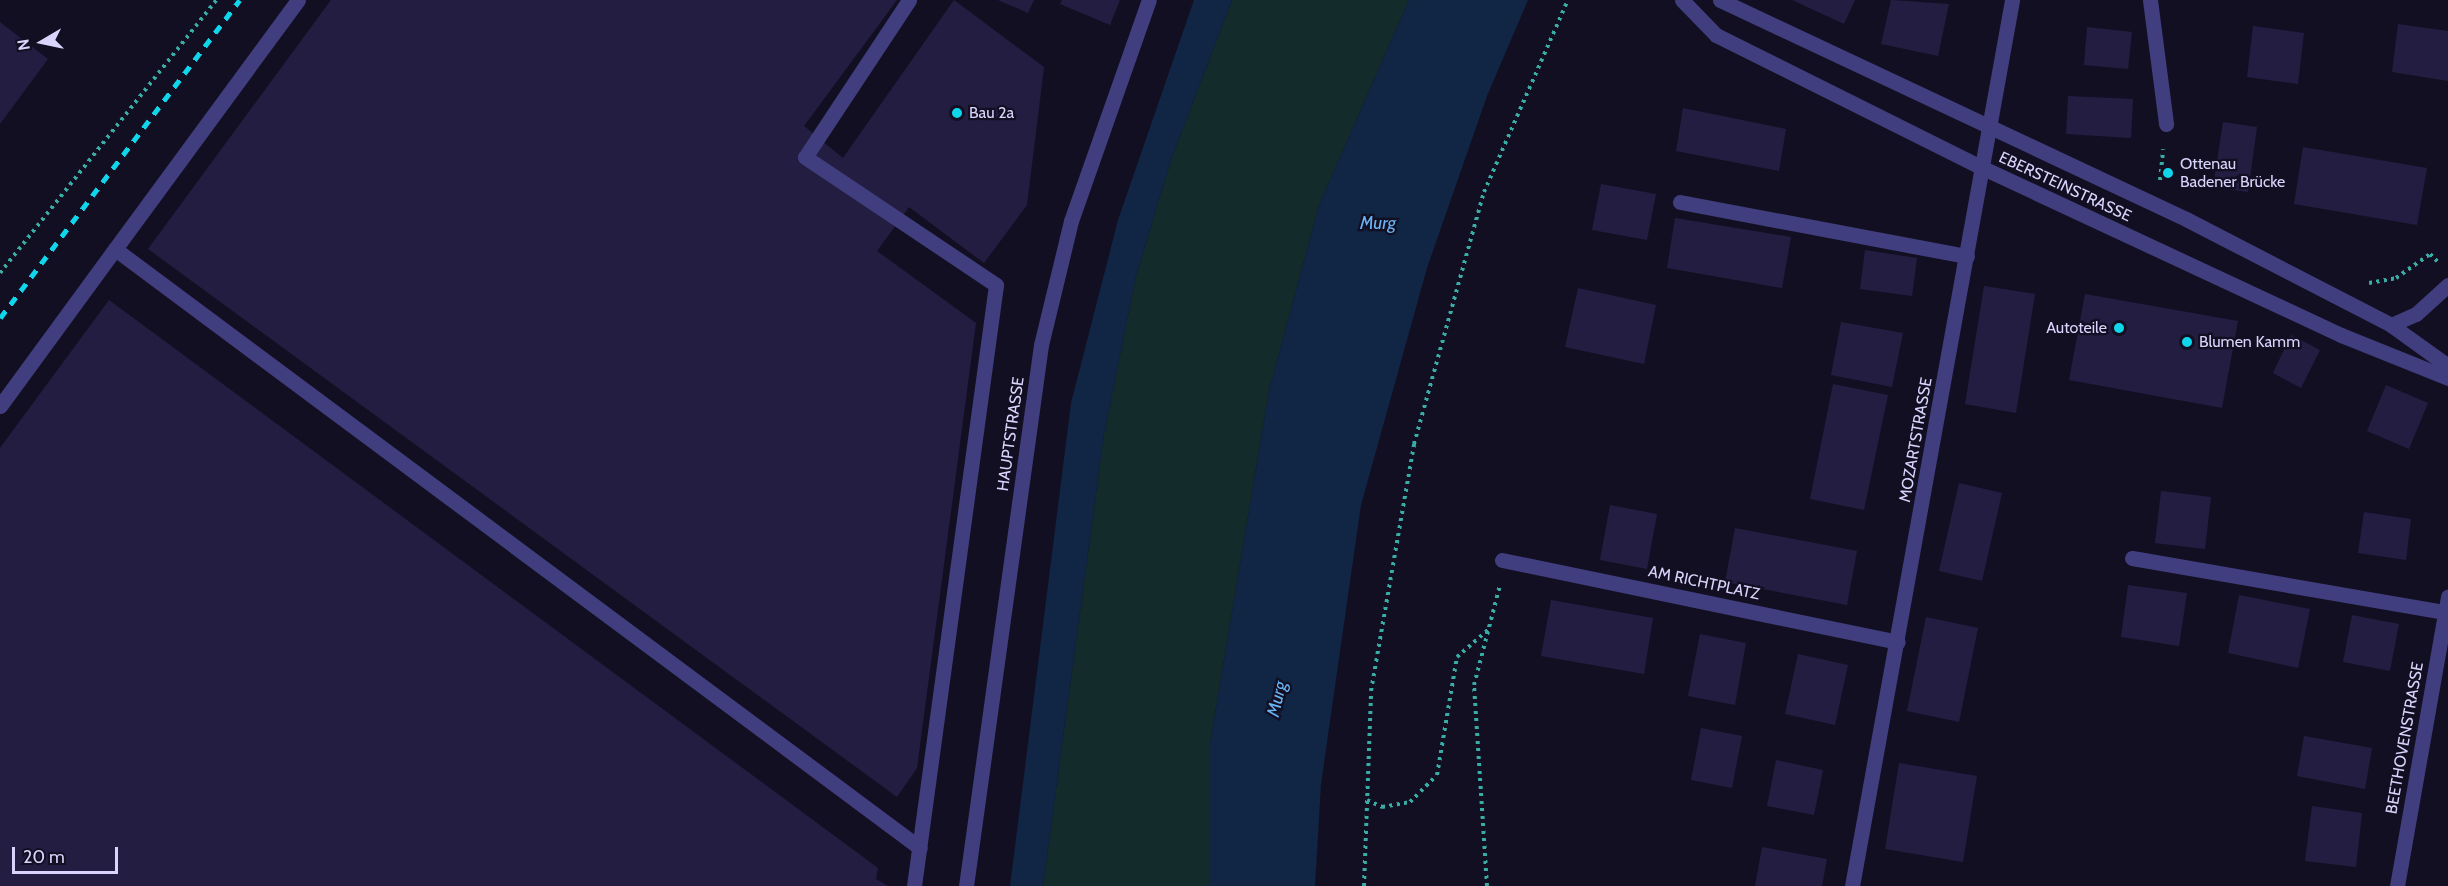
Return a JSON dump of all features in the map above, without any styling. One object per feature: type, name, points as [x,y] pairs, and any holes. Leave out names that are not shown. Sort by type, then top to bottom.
[{"type":"street","points":[[0,406],[298,0]]},
{"type":"street","points":[[909,0],[805,158],[996,285],[914,886]]},
{"type":"street","name":"HAUPTSTRASSE","points":[[966,886],[1041,345],[1071,221],[1149,0]]},
{"type":"street","name":"EBERSTEINSTRASSE","points":[[1682,0],[1716,35],[1983,168],[2341,335],[2448,378]]},
{"type":"street","name":"EBERSTEINSTRASSE","points":[[1720,0],[2157,206],[2391,325],[2448,366]]},
{"type":"street","name":"MOZARTSTRASSE","points":[[1852,886],[1898,642],[2012,0]]},
{"type":"street","points":[[2150,0],[2166,124]]},
{"type":"street","points":[[1680,202],[1967,256]]},
{"type":"street","points":[[116,249],[920,848]]},
{"type":"street","points":[[2391,325],[2416,314],[2448,285]]},
{"type":"street","points":[[2132,558],[2445,612]]},
{"type":"street","name":"AM RICHTPLATZ","points":[[1502,560],[1898,642]]},
{"type":"street","name":"BEETHOVENSTRASSE","points":[[2397,886],[2448,596]]},
{"type":"path","points":[[0,273],[216,0]]},
{"type":"path","points":[[1364,886],[1371,691],[1414,444],[1484,192],[1568,0]]},
{"type":"path","points":[[2157,206],[2166,124]]},
{"type":"path","points":[[2357,279],[2382,284],[2430,254],[2448,272]]},
{"type":"path","points":[[1487,886],[1474,685],[1491,628],[1502,560]]},
{"type":"path","points":[[1367,800],[1382,807],[1410,802],[1437,775],[1457,657],[1491,628]]},
{"type":"green space","points":[[1232,0],[1409,0],[1319,205],[1269,391],[1210,744],[1210,886],[1043,886],[1104,434],[1136,276],[1172,157]]},
{"type":"water","points":[[1194,0],[1232,0],[1172,157],[1136,276],[1104,434],[1043,886],[1010,886],[1071,403],[1118,220]]},
{"type":"water","name":"Murg","points":[[1409,0],[1528,0],[1487,96],[1427,268],[1361,505],[1321,784],[1315,886],[1210,886],[1210,744],[1269,391],[1319,205]]},
{"type":"building","points":[[331,0],[897,0],[804,126],[843,158],[954,0],[1044,67],[1027,205],[984,263],[909,207],[877,251],[976,323],[917,768],[897,797],[148,249]]},
{"type":"building","points":[[998,0],[1034,0],[1028,13]]},
{"type":"building","points":[[1062,0],[1120,0],[1110,25],[1060,4]]},
{"type":"building","points":[[1792,0],[1855,0],[1844,24]]},
{"type":"building","points":[[1891,0],[1949,4],[1938,56],[1881,44]]},
{"type":"building","points":[[0,22],[48,59],[0,124]]},
{"type":"building","points":[[2398,24],[2448,31],[2448,81],[2392,72]]},
{"type":"building","points":[[2253,26],[2304,33],[2298,84],[2247,77]]},
{"type":"building","points":[[2087,27],[2132,32],[2128,69],[2084,65]]},
{"type":"building","points":[[2068,96],[2133,99],[2131,138],[2066,134]]},
{"type":"building","points":[[1683,108],[1786,129],[1779,171],[1676,151]]},
{"type":"building","points":[[2223,122],[2257,127],[2248,192],[2213,187]]},
{"type":"building","points":[[2303,147],[2427,168],[2417,225],[2294,204]]},
{"type":"building","points":[[1601,184],[1656,194],[1647,240],[1592,230]]},
{"type":"building","points":[[1675,218],[1791,237],[1782,288],[1667,268]]},
{"type":"building","points":[[1865,250],[1917,258],[1912,296],[1860,289]]},
{"type":"building","points":[[1984,286],[2035,294],[2016,413],[1965,404]]},
{"type":"building","points":[[1578,288],[1656,305],[1644,364],[1565,347]]},
{"type":"building","points":[[2085,294],[2238,321],[2222,408],[2069,380]]},
{"type":"building","points":[[109,300],[878,868],[876,879],[888,886],[0,886],[0,448]]},
{"type":"building","points":[[1841,322],[1903,333],[1892,387],[1831,375]]},
{"type":"building","points":[[2291,335],[2320,350],[2301,388],[2273,373]]},
{"type":"building","points":[[1833,384],[1888,395],[1864,510],[1810,499]]},
{"type":"building","points":[[2386,385],[2428,403],[2409,449],[2367,431]]},
{"type":"building","points":[[1959,483],[2002,493],[1982,581],[1939,571]]},
{"type":"building","points":[[2161,491],[2211,497],[2205,549],[2155,543]]},
{"type":"building","points":[[1610,505],[1657,514],[1647,569],[1600,560]]},
{"type":"building","points":[[2364,512],[2411,519],[2406,560],[2358,553]]},
{"type":"building","points":[[1735,528],[1857,551],[1847,605],[1725,582]]},
{"type":"building","points":[[2128,585],[2187,593],[2179,646],[2121,637]]},
{"type":"building","points":[[2239,595],[2310,609],[2298,668],[2228,653]]},
{"type":"building","points":[[1551,600],[1653,618],[1644,674],[1541,656]]},
{"type":"building","points":[[2352,615],[2399,624],[2390,671],[2343,662]]},
{"type":"building","points":[[1926,617],[1978,628],[1959,722],[1907,711]]},
{"type":"building","points":[[1700,634],[1746,643],[1735,705],[1688,696]]},
{"type":"building","points":[[1798,654],[1848,665],[1835,725],[1785,714]]},
{"type":"building","points":[[1701,728],[1742,736],[1732,788],[1691,780]]},
{"type":"building","points":[[2304,736],[2372,748],[2365,789],[2297,776]]},
{"type":"building","points":[[1776,760],[1823,770],[1814,815],[1767,806]]},
{"type":"building","points":[[1899,763],[1977,776],[1963,862],[1885,849]]},
{"type":"building","points":[[2312,806],[2362,813],[2356,867],[2305,861]]},
{"type":"building","points":[[1762,847],[1827,859],[1822,886],[1755,886]]},
{"type":"railway","points":[[0,318],[240,0]]},
{"type":"place","name":"Bau 2a","points":[[957,113]]},
{"type":"place","name":"Ottenau Badener Brücke","points":[[2168,173]]},
{"type":"place","name":"Autoteile","points":[[2119,328]]},
{"type":"place","name":"Blumen Kamm","points":[[2187,342]]}]
